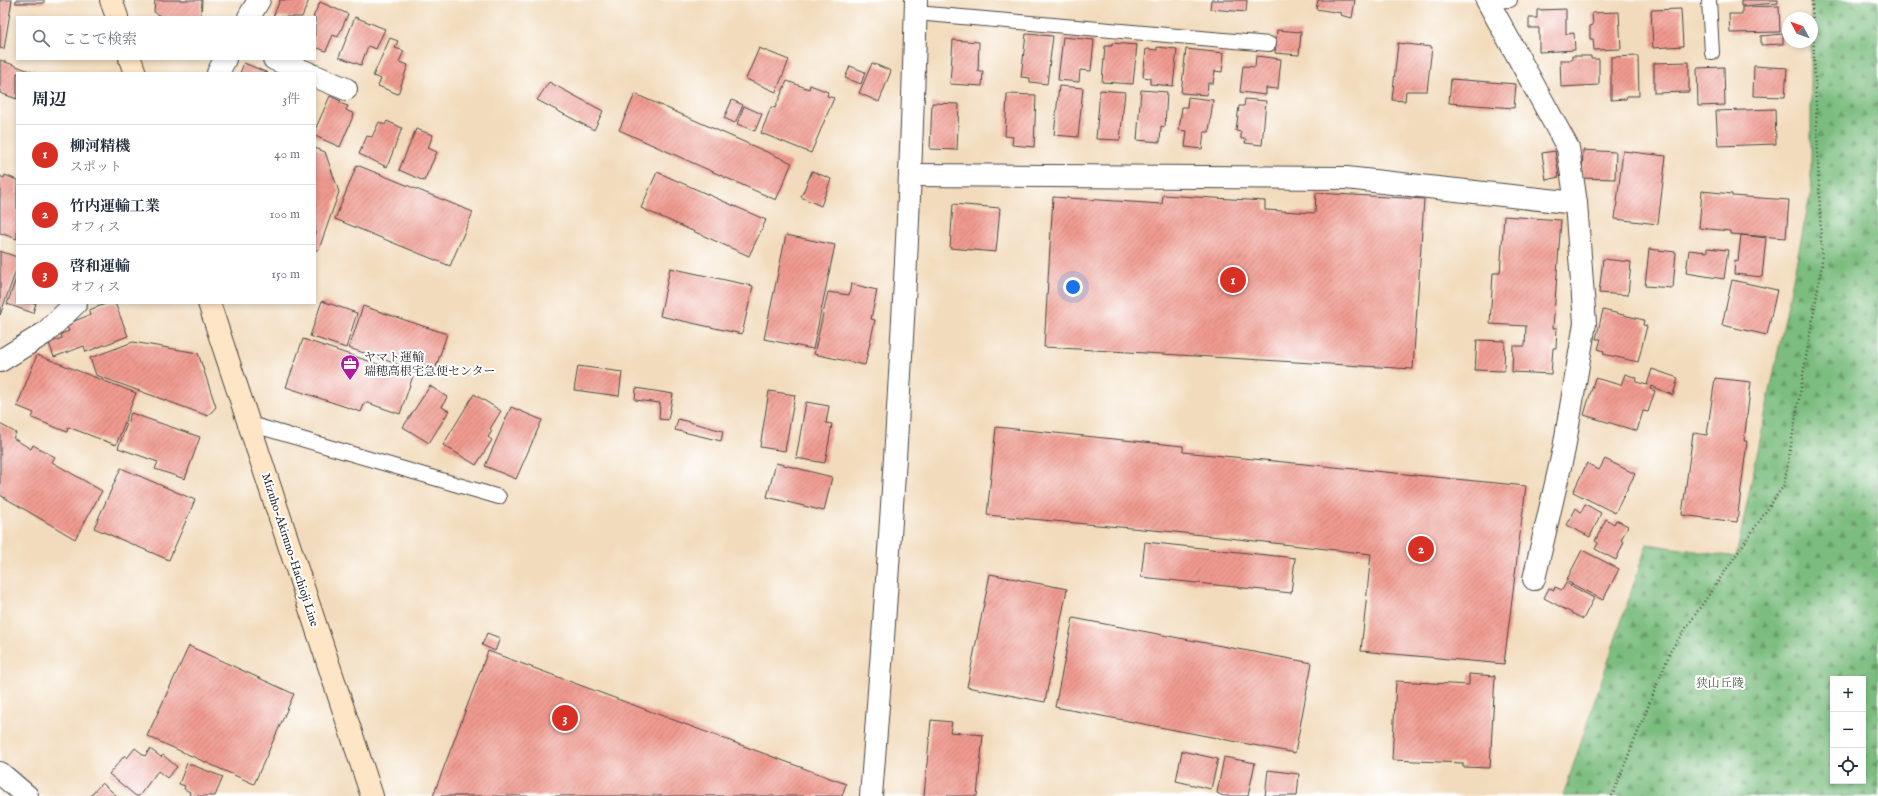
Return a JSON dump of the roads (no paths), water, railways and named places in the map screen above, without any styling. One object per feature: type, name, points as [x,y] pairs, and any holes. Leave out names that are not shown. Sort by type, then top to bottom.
[{"type":"main road","points":[[111,0],[117,16]]},
{"type":"main road","points":[[130,60],[135,72]]},
{"type":"main road","name":"Mizuho-Akiruno-Hachioji Line","points":[[209,304],[247,423],[372,796]]},
{"type":"street","points":[[250,16],[259,0]]},
{"type":"street","points":[[1487,1],[1568,148],[1576,203],[1585,323],[1564,449],[1534,579]]},
{"type":"street","points":[[871,796],[889,575],[910,175],[916,6]]},
{"type":"street","points":[[218,72],[224,60]]},
{"type":"street","points":[[276,60],[306,72]]},
{"type":"street","points":[[316,76],[346,89]]},
{"type":"street","points":[[910,175],[1346,178],[1576,203]]},
{"type":"street","points":[[0,361],[44,333],[75,304]]},
{"type":"street","points":[[0,773],[27,796]]},
{"type":"lane","points":[[1487,1],[1510,0]]},
{"type":"lane","points":[[1710,0],[1712,54]]},
{"type":"lane","points":[[916,6],[1269,44]]},
{"type":"lane","points":[[247,423],[499,496]]},
{"type":"place","name":"柳河精機","points":[[1233,280]]},
{"type":"place","name":"ヤマト運輸 瑞穂高根宅急便センター","points":[[350,381]]},
{"type":"place","name":"竹内運輸工業","points":[[1421,549]]},
{"type":"place","name":"啓和運輸","points":[[565,718]]},
{"type":"park label","name":"狭山丘陵","points":[[1720,683]]}]
